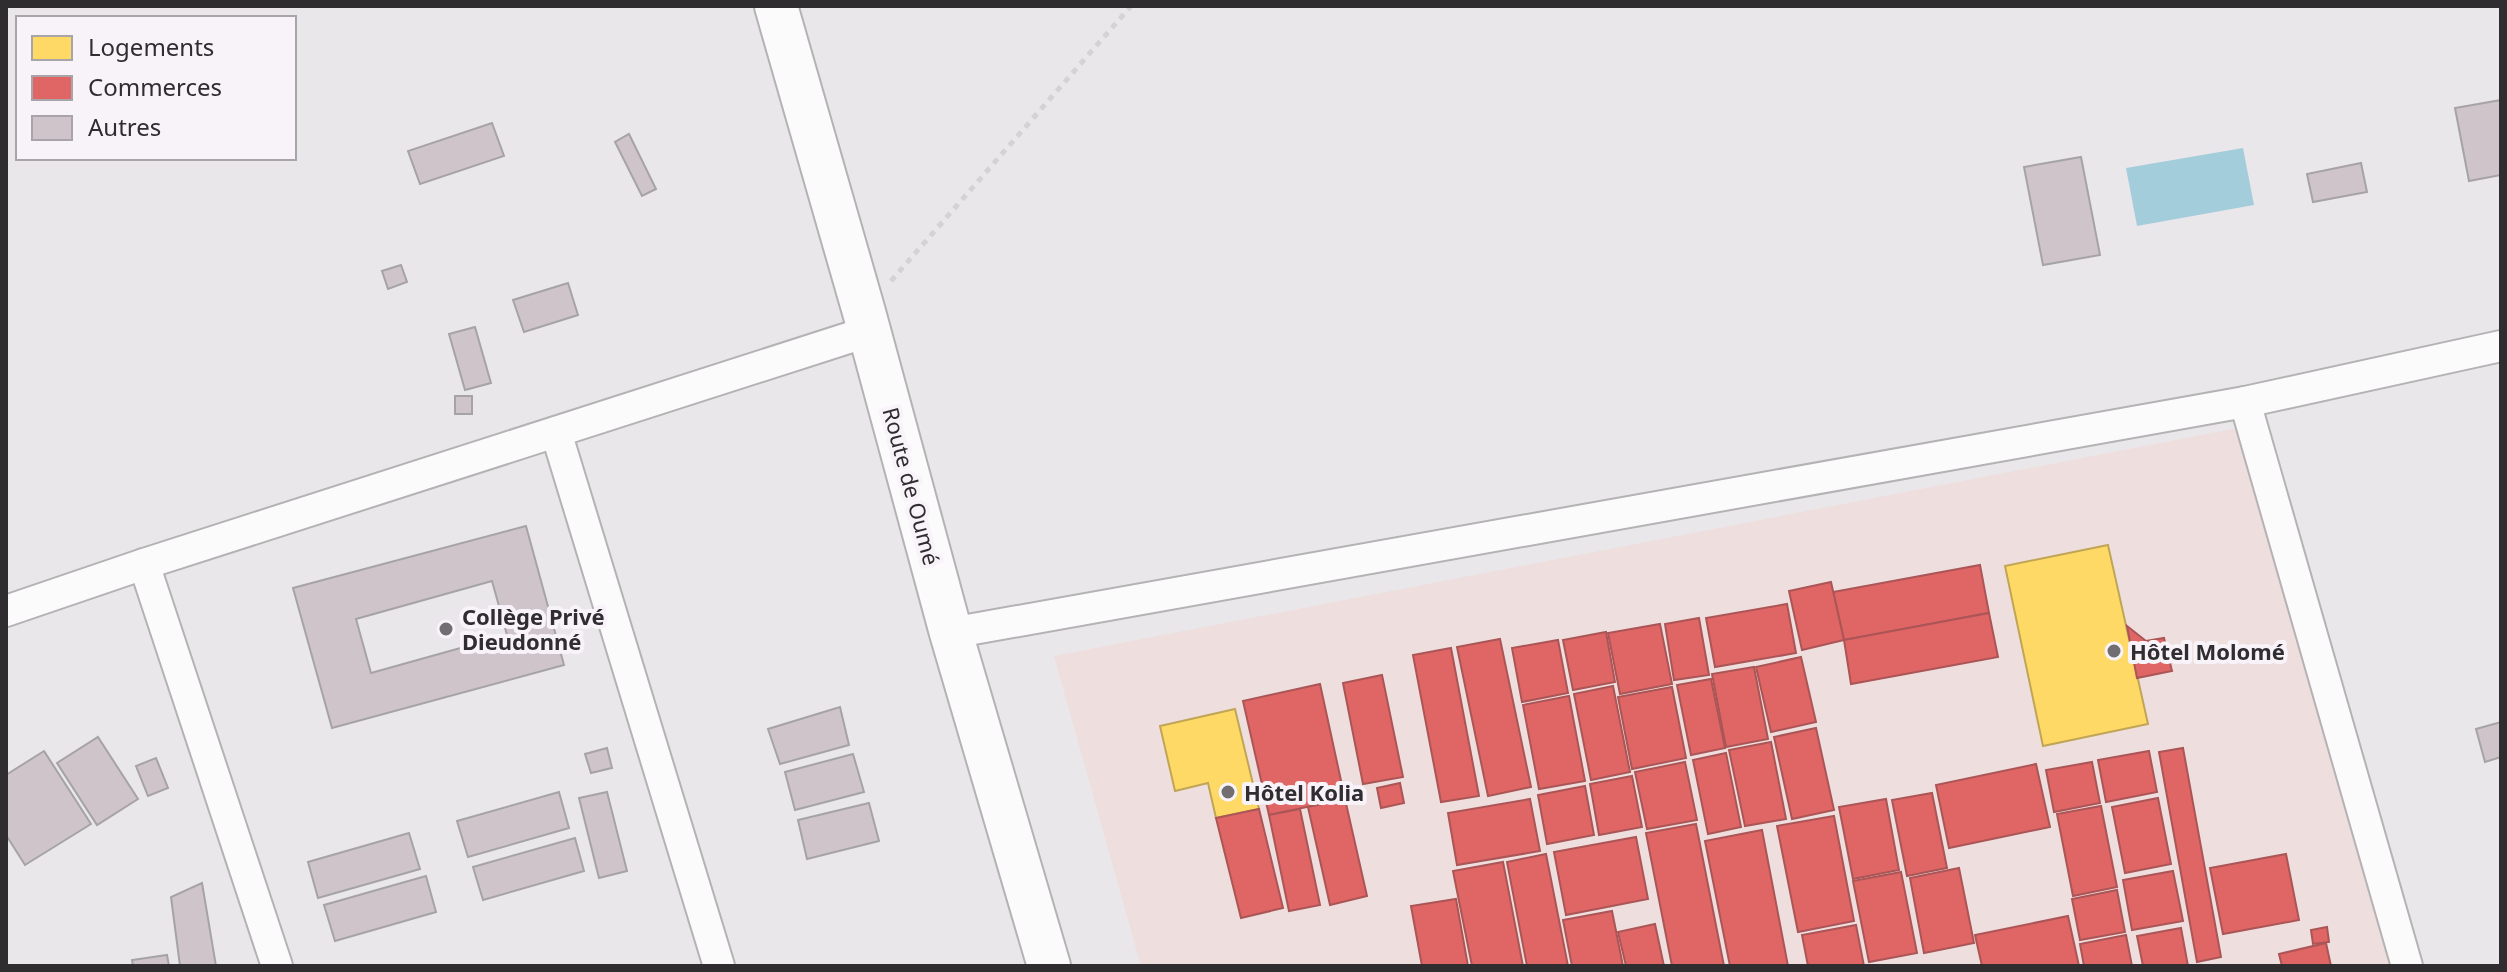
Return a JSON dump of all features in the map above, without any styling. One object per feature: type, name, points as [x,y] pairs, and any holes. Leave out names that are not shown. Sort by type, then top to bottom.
[{"type":"main road","name":"Route de Oumé","points":[[776,6],[867,322],[951,633],[1049,966]]},
{"type":"street","points":[[6,611],[556,432],[867,322]]},
{"type":"street","points":[[951,633],[2245,402],[2501,346]]},
{"type":"street","points":[[2245,402],[2407,966]]},
{"type":"street","points":[[556,432],[719,966]]},
{"type":"street","points":[[144,564],[277,966]]},
{"type":"path","points":[[867,322],[1131,6]]},
{"type":"shaded area","points":[[2243,427],[2402,966],[1141,966],[1054,656]]},
{"type":"water","points":[[2243,148],[2254,205],[2137,226],[2126,168]]},
{"type":"building: Logements","points":[[2108,545],[2148,724],[2043,746],[2005,566]]},
{"type":"building: Logements","points":[[1235,709],[1259,809],[1216,818],[1208,783],[1175,791],[1160,726]]},
{"type":"building: Commerces","points":[[1980,565],[1989,613],[1844,640],[1833,592]]},
{"type":"building: Commerces","points":[[1831,582],[1844,640],[1802,650],[1789,591]]},
{"type":"building: Commerces","points":[[1787,604],[1796,653],[1715,667],[1706,618]]},
{"type":"building: Commerces","points":[[1989,613],[1998,657],[1851,684],[1844,640]]},
{"type":"building: Commerces","points":[[1699,618],[1709,675],[1674,680],[1665,624]]},
{"type":"building: Commerces","points":[[1660,624],[1672,684],[1620,694],[1608,633]]},
{"type":"building: Commerces","points":[[2127,626],[2146,641],[2164,638],[2172,671],[2137,678]]},
{"type":"building: Commerces","points":[[1606,632],[1615,682],[1573,690],[1563,640]]},
{"type":"building: Commerces","points":[[1500,639],[1531,787],[1488,796],[1457,647]]},
{"type":"building: Commerces","points":[[1558,640],[1568,693],[1522,702],[1512,648]]},
{"type":"building: Commerces","points":[[1451,648],[1479,796],[1441,802],[1413,655]]},
{"type":"building: Commerces","points":[[1801,657],[1816,722],[1771,732],[1756,667]]},
{"type":"building: Commerces","points":[[1754,667],[1768,739],[1726,747],[1712,674]]},
{"type":"building: Commerces","points":[[1382,675],[1403,777],[1363,784],[1343,683]]},
{"type":"building: Commerces","points":[[1711,679],[1725,748],[1691,755],[1677,685]]},
{"type":"building: Commerces","points":[[1320,684],[1345,799],[1269,815],[1243,701]]},
{"type":"building: Commerces","points":[[1613,686],[1630,772],[1591,780],[1574,694]]},
{"type":"building: Commerces","points":[[1672,687],[1686,758],[1632,769],[1618,697]]},
{"type":"building: Commerces","points":[[1569,696],[1585,781],[1539,789],[1523,705]]},
{"type":"building: Commerces","points":[[1816,728],[1834,810],[1792,819],[1774,737]]},
{"type":"building: Commerces","points":[[1771,742],[1786,819],[1745,826],[1729,750]]},
{"type":"building: Commerces","points":[[2183,748],[2221,957],[2197,962],[2159,752]]},
{"type":"building: Commerces","points":[[2149,751],[2157,792],[2106,802],[2098,760]]},
{"type":"building: Commerces","points":[[1726,753],[1741,827],[1708,834],[1693,760]]},
{"type":"building: Commerces","points":[[1685,762],[1697,820],[1647,829],[1635,772]]},
{"type":"building: Commerces","points":[[2092,762],[2100,803],[2054,812],[2046,770]]},
{"type":"building: Commerces","points":[[2036,764],[2050,827],[1949,848],[1936,785]]},
{"type":"building: Commerces","points":[[1632,776],[1642,827],[1599,835],[1590,784]]},
{"type":"building: Commerces","points":[[1400,783],[1404,803],[1381,808],[1377,788]]},
{"type":"building: Commerces","points":[[1585,786],[1594,835],[1547,844],[1538,795]]},
{"type":"building: Commerces","points":[[1932,793],[1947,868],[1907,876],[1892,800]]},
{"type":"building: Commerces","points":[[2158,798],[2171,864],[2125,873],[2112,807]]},
{"type":"building: Commerces","points":[[1345,799],[1367,896],[1330,905],[1308,807]]},
{"type":"building: Commerces","points":[[1530,799],[1540,851],[1457,865],[1448,813]]},
{"type":"building: Commerces","points":[[1886,799],[1899,870],[1853,879],[1839,807]]},
{"type":"building: Commerces","points":[[2101,806],[2117,887],[2073,896],[2057,814]]},
{"type":"building: Commerces","points":[[1259,809],[1283,908],[1241,918],[1216,818]]},
{"type":"building: Commerces","points":[[1300,809],[1320,905],[1289,911],[1269,815]]},
{"type":"building: Commerces","points":[[1834,816],[1854,921],[1798,932],[1777,826]]},
{"type":"building: Commerces","points":[[1696,824],[1724,966],[1672,966],[1646,833]]},
{"type":"building: Commerces","points":[[1762,830],[1788,966],[1730,966],[1705,841]]},
{"type":"building: Commerces","points":[[1636,837],[1648,899],[1566,915],[1554,852]]},
{"type":"building: Commerces","points":[[1546,854],[1568,966],[1527,966],[1507,862]]},
{"type":"building: Commerces","points":[[2286,854],[2299,920],[2223,934],[2210,868]]},
{"type":"building: Commerces","points":[[1503,862],[1523,966],[1472,966],[1453,871]]},
{"type":"building: Commerces","points":[[1959,868],[1974,943],[1924,953],[1910,878]]},
{"type":"building: Commerces","points":[[2173,871],[2183,921],[2132,930],[2123,880]]},
{"type":"building: Commerces","points":[[1901,872],[1917,953],[1869,962],[1853,881]]},
{"type":"building: Commerces","points":[[2117,890],[2125,932],[2080,940],[2072,899]]},
{"type":"building: Commerces","points":[[1456,899],[1468,966],[1422,966],[1411,906]]},
{"type":"building: Commerces","points":[[1612,911],[1623,966],[1572,966],[1563,920]]},
{"type":"building: Commerces","points":[[2068,916],[2079,966],[1982,966],[1975,935]]},
{"type":"building: Commerces","points":[[1655,924],[1664,966],[1626,966],[1618,932]]},
{"type":"building: Commerces","points":[[1856,925],[1864,966],[1808,966],[1802,935]]},
{"type":"building: Commerces","points":[[2327,927],[2329,942],[2313,944],[2311,930]]},
{"type":"building: Commerces","points":[[2181,928],[2188,966],[2143,966],[2137,936]]},
{"type":"building: Commerces","points":[[2126,935],[2132,966],[2084,966],[2080,944]]},
{"type":"building: Commerces","points":[[2326,943],[2331,966],[2282,966],[2279,954]]},
{"type":"building: Autres","points":[[2501,100],[2501,175],[2469,181],[2455,108]]},
{"type":"building: Autres","points":[[492,123],[504,156],[420,184],[408,151]]},
{"type":"building: Autres","points":[[629,134],[656,189],[642,196],[615,142]]},
{"type":"building: Autres","points":[[2081,157],[2100,255],[2043,265],[2024,167]]},
{"type":"building: Autres","points":[[2361,163],[2367,192],[2313,202],[2307,174]]},
{"type":"building: Autres","points":[[401,265],[407,282],[388,289],[382,271]]},
{"type":"building: Autres","points":[[568,283],[578,315],[524,332],[513,300]]},
{"type":"building: Autres","points":[[475,327],[491,383],[465,390],[449,334]]},
{"type":"building: Autres","points":[[455,396],[472,396],[472,414],[455,414]]},
{"type":"building: Autres","points":[[526,526],[564,665],[332,728],[293,588]],"holes":[[[492,581],[507,635],[371,673],[356,619]]]},
{"type":"building: Autres","points":[[840,707],[849,745],[780,764],[768,729]]},
{"type":"building: Autres","points":[[2501,722],[2501,757],[2485,762],[2476,729]]},
{"type":"building: Autres","points":[[98,737],[138,799],[97,825],[57,763]]},
{"type":"building: Autres","points":[[607,748],[612,768],[591,773],[585,754]]},
{"type":"building: Autres","points":[[44,751],[91,824],[25,865],[6,835],[6,775]]},
{"type":"building: Autres","points":[[853,754],[864,792],[795,810],[785,772]]},
{"type":"building: Autres","points":[[156,758],[168,788],[148,796],[136,766]]},
{"type":"building: Autres","points":[[559,792],[569,828],[468,857],[457,821]]},
{"type":"building: Autres","points":[[607,792],[627,871],[599,878],[579,798]]},
{"type":"building: Autres","points":[[869,803],[879,841],[807,859],[798,820]]},
{"type":"building: Autres","points":[[409,833],[420,869],[318,898],[308,862]]},
{"type":"building: Autres","points":[[575,838],[584,871],[483,900],[473,867]]},
{"type":"building: Autres","points":[[426,876],[436,912],[335,941],[324,905]]},
{"type":"building: Autres","points":[[202,883],[216,966],[180,966],[171,897]]},
{"type":"building: Autres","points":[[167,955],[169,966],[133,966],[132,960]]},
{"type":"place","name":"Collège Privé Dieudonné","points":[[446,629]]},
{"type":"place","name":"Hôtel Molomé","points":[[2114,651]]},
{"type":"place","name":"Hôtel Kolia","points":[[1228,792]]}]
